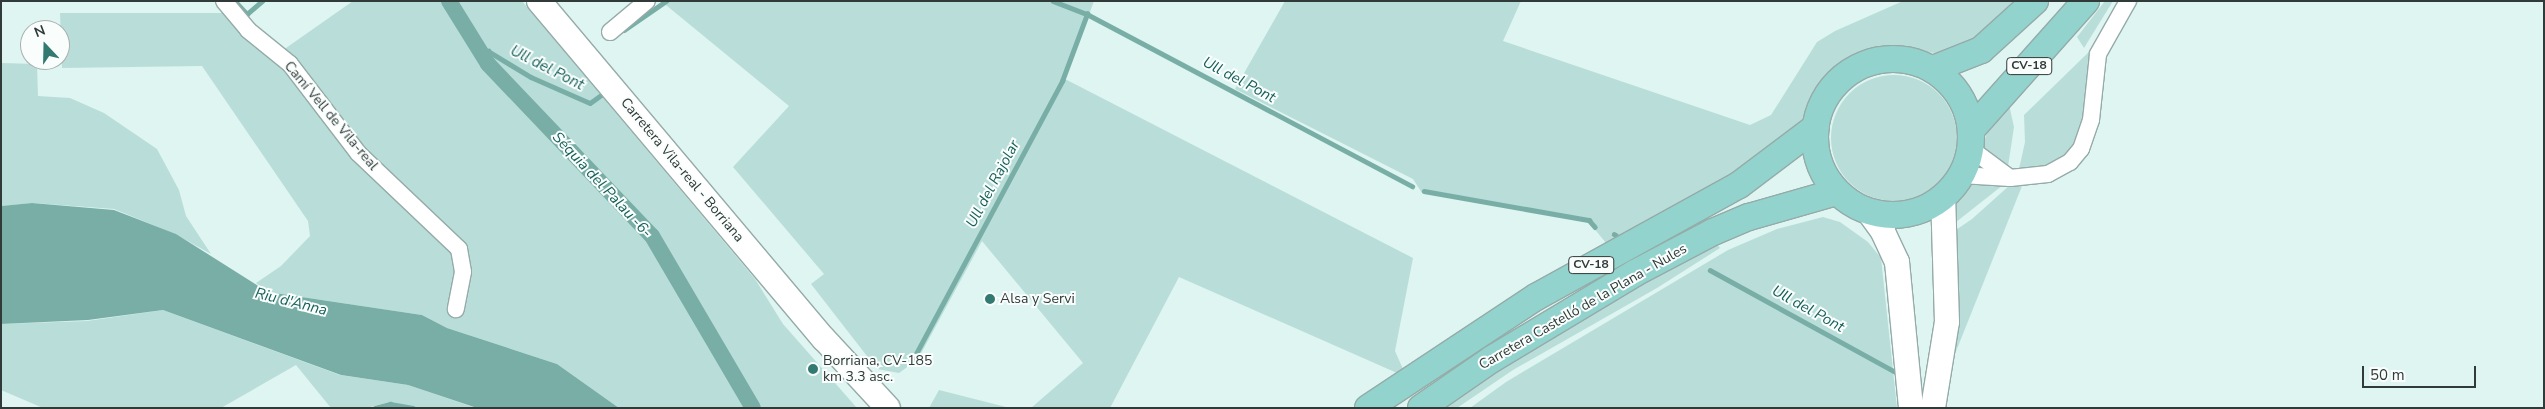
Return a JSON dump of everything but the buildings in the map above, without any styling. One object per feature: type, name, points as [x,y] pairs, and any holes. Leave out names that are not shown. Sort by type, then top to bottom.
[{"type":"main road","name":"Carretera Vila-real - Borriana","points":[[539,1],[824,339],[888,408]]},
{"type":"main road","points":[[1971,140],[1960,95],[1933,69],[1981,50],[2034,1]]},
{"type":"main road","name":"CV-18","points":[[1933,69],[1892,59],[1852,70],[1828,94],[1816,126],[1819,162],[1837,192],[1868,211],[1907,214],[1943,197],[1962,176],[1971,140],[2086,1]]},
{"type":"main road","name":"CV-18","points":[[1368,408],[1536,297],[1739,185],[1816,126]]},
{"type":"main road","name":"Carretera Castelló de la Plana - Nules","points":[[1421,408],[1509,349],[1635,273],[1713,232],[1749,217],[1837,192]]},
{"type":"main road","points":[[1933,408],[1947,322],[1943,197]]},
{"type":"main road","points":[[1868,211],[1883,232],[1897,262],[1911,408]]},
{"type":"main road","name":"Carretera Vila-real - Borriana","points":[[824,339],[876,408]]},
{"type":"street","name":"Camí Vell de Vila-real","points":[[224,1],[248,30],[290,64],[358,152],[459,248],[463,272],[456,310]]},
{"type":"street","points":[[610,32],[647,1]]},
{"type":"street","points":[[1962,176],[2010,178],[2048,174],[2070,162],[2082,149],[2091,120],[2098,54],[2128,1]]},
{"type":"street","points":[[1971,140],[2010,178]]},
{"type":"shaded area","points":[[353,1],[522,1],[755,279],[783,324],[857,408],[619,408],[557,364],[447,328],[422,315],[268,292],[256,283],[281,266],[310,236],[308,221],[202,66],[70,68],[70,20],[60,20],[60,13],[224,13],[254,47],[270,55],[286,48]]},
{"type":"shaded area","points":[[661,1],[1094,1],[1065,79],[1413,258],[1395,351],[1403,369],[1397,373],[1179,277],[1110,408],[1031,408],[1083,363],[982,241],[918,359],[899,373],[877,369],[811,284],[824,274],[733,167],[789,106]]},
{"type":"shaded area","points":[[1285,1],[1521,1],[1503,41],[1750,125],[1771,115],[1817,42],[1835,31],[1903,1],[2021,1],[1963,48],[1935,53],[1890,49],[1856,57],[1825,81],[1801,123],[1760,159],[1606,243],[1588,221],[1422,193],[1413,179],[1235,89]]},
{"type":"shaded area","points":[[2105,1],[2113,1],[2084,48],[2077,37]]},
{"type":"shaded area","points":[[2096,45],[2085,119],[2077,143],[2067,155],[2049,165],[2019,169],[2025,142],[2024,115]]},
{"type":"shaded area","points":[[1,63],[20,64],[20,70],[37,70],[38,96],[70,98],[104,113],[157,149],[179,190],[186,216],[211,254],[175,234],[114,209],[33,203],[1,206]]},
{"type":"shaded area","points":[[1894,75],[1918,80],[1939,93],[1952,114],[1957,138],[1952,162],[1939,183],[1918,196],[1894,201],[1870,196],[1849,183],[1836,162],[1831,138],[1836,114],[1849,93],[1870,80]]},
{"type":"shaded area","points":[[2008,100],[2014,127],[2007,173],[1980,153],[1991,121]]},
{"type":"shaded area","points":[[2025,179],[1945,379],[1947,236],[1972,219],[2010,185]]},
{"type":"shaded area","points":[[1968,182],[2003,185],[1946,230],[1948,217]]},
{"type":"shaded area","points":[[1823,217],[1840,222],[1868,242],[1881,258],[1897,408],[1470,408],[1506,382],[1728,250],[1777,229]]},
{"type":"shaded area","points":[[1716,243],[1720,248],[1657,288],[1513,370],[1457,408],[1436,408],[1536,342]]},
{"type":"shaded area","points":[[163,310],[340,375],[408,385],[476,408],[419,408],[389,402],[367,408],[331,408],[296,365],[221,408],[43,408],[1,390],[1,324],[87,321]]},
{"type":"shaded area","points":[[939,390],[1010,408],[929,408]]},
{"type":"water","name":"Riu d'Anna","points":[[32,203],[114,210],[176,234],[268,292],[422,315],[447,328],[557,364],[619,408],[477,408],[408,385],[341,375],[163,310],[88,320],[1,324],[1,206]]},
{"type":"waterway","points":[[235,1],[247,14],[262,1]]},
{"type":"waterway","name":"Séquia del Palau -6-","points":[[449,1],[488,64],[652,236],[753,408]]},
{"type":"waterway","name":"Ull del Pont","points":[[624,30],[666,1]]},
{"type":"waterway","name":"Ull del Pont","points":[[1053,1],[1087,14],[1412,186]]},
{"type":"waterway","name":"Ull del Rajolar","points":[[911,363],[1062,81],[1087,14]]},
{"type":"waterway","name":"Ull del Pont","points":[[481,54],[488,51],[531,77],[590,103],[601,95]]},
{"type":"waterway","name":"Ull del Pont","points":[[1424,191],[1589,220],[1595,227]]},
{"type":"waterway","name":"Ull del Pont","points":[[1710,270],[1894,371]]},
{"type":"waterway","points":[[375,408],[390,404],[413,408]]},
{"type":"place","name":"Alsa y Servi","points":[[990,299]]},
{"type":"place","name":"Borriana, CV-185 km 3.3 asc.","points":[[813,369]]}]
